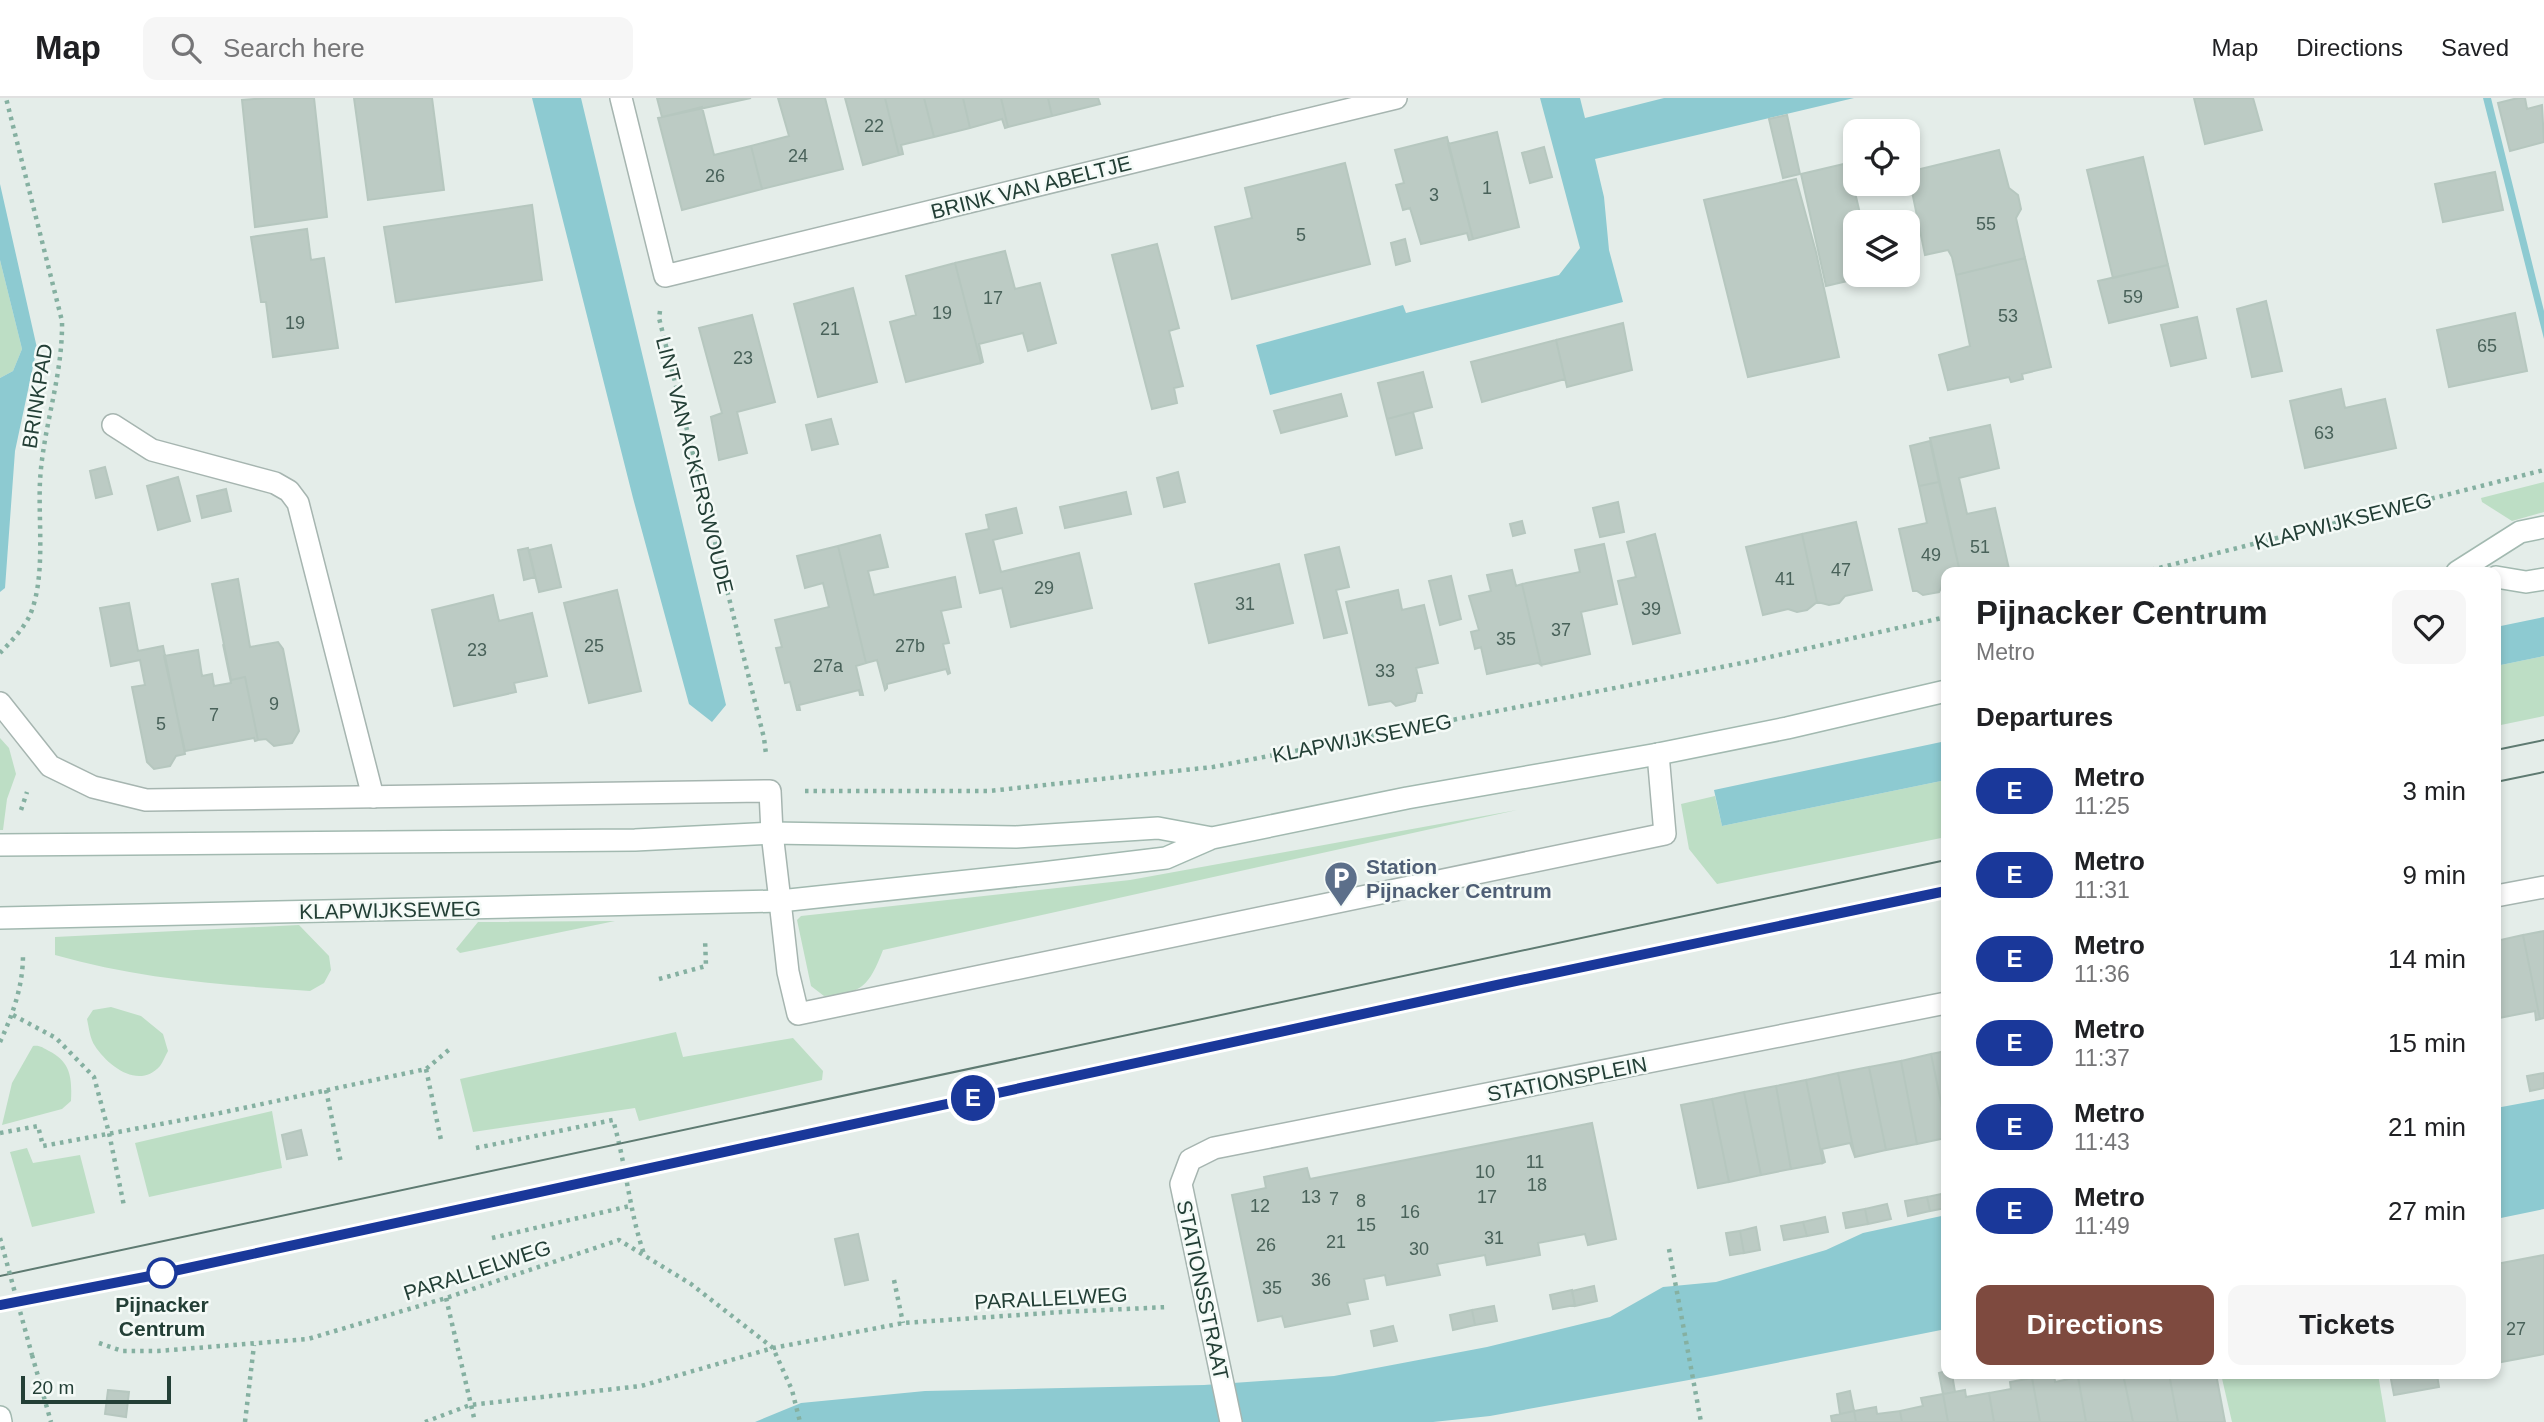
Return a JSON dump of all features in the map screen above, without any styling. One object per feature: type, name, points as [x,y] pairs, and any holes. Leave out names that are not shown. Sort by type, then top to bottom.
[{"type":"main road","points":[[621,98],[665,276]]},
{"type":"main road","name":"BRINK VAN ABELTJE","points":[[665,276],[1396,98]]},
{"type":"main road","points":[[113,425],[152,450],[275,483],[289,491],[298,503],[373,797]]},
{"type":"main road","points":[[2468,567],[2520,532],[2544,527]]},
{"type":"main road","points":[[2501,578],[2526,582],[2544,579]]},
{"type":"main road","name":"KLAPWIJKSEWEG","points":[[1,919],[780,901],[1166,858],[1212,838],[1407,798],[1658,754],[1787,728],[1941,692]]},
{"type":"main road","points":[[0,703],[51,766],[93,787],[146,800],[770,791],[772,833],[788,972],[798,1014],[1665,834],[1658,754]]},
{"type":"main road","name":"KLAPWIJKSEWEG","points":[[0,845],[635,840],[772,833],[1016,837],[1158,828],[1212,838]]},
{"type":"main road","points":[[2501,895],[2544,887]]},
{"type":"main road","name":"STATIONSPLEIN","points":[[1190,1160],[1214,1148],[1941,1004]]},
{"type":"main road","name":"STATIONSSTRAAT","points":[[1190,1160],[1181,1184],[1231,1422]]},
{"type":"main road","points":[[0,1417],[1,1422]]},
{"type":"path","name":"BRINKPAD","points":[[0,653],[30,615],[36,587],[40,554],[40,479],[62,348],[62,321],[6,98]]},
{"type":"path","name":"LINT VAN ACKERSWOUDE","points":[[665,276],[659,318],[764,738],[770,791]]},
{"type":"path","name":"KLAPWIJKSEWEG","points":[[2163,567],[2544,470]]},
{"type":"path","name":"KLAPWIJKSEWEG","points":[[770,791],[989,791],[1213,767],[1752,661],[1941,618]]},
{"type":"path","points":[[13,1015],[56,1038],[94,1077],[124,1206]]},
{"type":"path","points":[[0,1133],[38,1126],[43,1146],[426,1069],[451,1048]]},
{"type":"path","points":[[426,1069],[441,1140]]},
{"type":"path","points":[[326,1090],[341,1163]]},
{"type":"path","points":[[476,1148],[612,1119],[626,1173],[630,1206],[644,1255]]},
{"type":"path","points":[[492,1238],[630,1206]]},
{"type":"path","points":[[0,1238],[51,1422]]},
{"type":"path","name":"PARALLELWEG","points":[[99,1343],[121,1351],[158,1351],[308,1339],[446,1298],[619,1240],[691,1284],[773,1348]]},
{"type":"path","points":[[1670,1249],[1701,1422]]},
{"type":"path","points":[[894,1280],[903,1323]]},
{"type":"path","points":[[446,1298],[475,1422]]},
{"type":"path","name":"PARALLELWEG","points":[[425,1422],[470,1405],[641,1386],[773,1348],[903,1323],[1062,1311],[1207,1308]]},
{"type":"path","points":[[245,1422],[254,1345]]},
{"type":"path","points":[[773,1348],[792,1390],[800,1422]]},
{"type":"green space","points":[[0,260],[22,349],[13,371],[0,378]]},
{"type":"green space","points":[[2544,482],[2544,512],[2512,521],[2482,502],[2481,498]]},
{"type":"green space","points":[[2544,656],[2544,716],[2501,725],[2501,665]]},
{"type":"green space","points":[[0,738],[9,748],[16,774],[7,799],[3,830],[0,830]]},
{"type":"green space","points":[[1941,781],[1941,838],[1717,884],[1689,849],[1681,804],[1715,796],[1722,826]]},
{"type":"green space","points":[[1517,810],[883,950],[873,972],[862,986],[837,995],[824,996],[811,986],[797,920],[801,916],[1130,880]]},
{"type":"green space","points":[[615,921],[460,953],[456,949],[478,922]]},
{"type":"green space","points":[[299,925],[329,956],[331,970],[324,983],[310,991],[149,975],[55,955],[55,937]]},
{"type":"green space","points":[[111,1007],[141,1016],[163,1034],[168,1051],[160,1066],[152,1073],[143,1076],[125,1072],[108,1061],[95,1046],[87,1019],[93,1010]]},
{"type":"green space","points":[[676,1032],[683,1057],[793,1038],[823,1071],[822,1080],[639,1121],[635,1108],[473,1132],[460,1079]]},
{"type":"green space","points":[[33,1046],[40,1046],[62,1060],[69,1072],[71,1101],[62,1109],[2,1125],[12,1083]]},
{"type":"green space","points":[[272,1111],[282,1168],[149,1197],[135,1143]]},
{"type":"green space","points":[[27,1148],[33,1163],[80,1155],[95,1213],[32,1227],[10,1152]]},
{"type":"green space","points":[[2222,1379],[2379,1379],[2386,1422],[2232,1422]]},
{"type":"water","points":[[532,98],[581,98],[726,705],[712,722],[689,704],[633,498]]},
{"type":"water","points":[[1540,98],[1580,98],[1585,118],[1664,98],[1854,98],[1595,159],[1604,197],[1609,250],[1623,302],[1270,395],[1256,345],[1403,305],[1406,313],[1559,275],[1580,248]]},
{"type":"water","points":[[2483,98],[2491,98],[2544,311],[2544,339]]},
{"type":"water","points":[[0,184],[37,348],[15,451],[5,588],[0,592],[0,378],[13,371],[22,349],[0,260]]},
{"type":"water","points":[[2544,617],[2544,656],[2501,665],[2501,626]]},
{"type":"water","points":[[1941,742],[1941,781],[1722,826],[1714,790]]},
{"type":"water","points":[[2544,1099],[2544,1209],[2501,1218],[2501,1107]]},
{"type":"water","points":[[1941,1216],[1941,1330],[1711,1376],[1490,1416],[1433,1422],[755,1422],[801,1403],[925,1391],[1204,1385],[1334,1376],[1487,1347],[1610,1317],[1663,1287],[1716,1282],[1826,1250],[1863,1233]]},
{"type":"building","points":[[314,98],[327,217],[255,227],[242,100]]},
{"type":"building","points":[[354,98],[432,98],[444,190],[368,200]]},
{"type":"building","points":[[657,98],[751,98],[662,117]]},
{"type":"building","points":[[778,98],[825,98],[843,169],[762,189],[751,146],[789,136]]},
{"type":"building","points":[[845,98],[885,98],[899,155],[863,165]]},
{"type":"building","points":[[885,98],[924,98],[934,137],[901,145],[903,154],[899,155]]},
{"type":"building","points":[[924,98],[963,98],[970,128],[934,137]]},
{"type":"building","points":[[963,98],[1001,98],[1008,127],[1005,128],[1002,119],[970,128]]},
{"type":"building","points":[[1001,98],[1048,98],[1052,116],[1008,127]]},
{"type":"building","points":[[1048,98],[1098,98],[1100,104],[1052,116]]},
{"type":"building","points":[[2194,98],[2253,98],[2262,130],[2205,144]]},
{"type":"building","points":[[2525,98],[2527,109],[2542,105],[2544,142],[2510,151],[2498,103]]},
{"type":"building","points":[[702,107],[714,155],[751,146],[762,189],[682,210],[658,118]]},
{"type":"building","points":[[1787,115],[1800,174],[1783,178],[1769,119]]},
{"type":"building","points":[[1497,132],[1519,227],[1473,239],[1448,144]]},
{"type":"building","points":[[1447,137],[1473,239],[1469,240],[1467,233],[1421,244],[1410,208],[1403,210],[1396,185],[1404,183],[1395,150]]},
{"type":"building","points":[[1544,147],[1552,177],[1530,183],[1522,153]]},
{"type":"building","points":[[1999,150],[2009,188],[2018,195],[2021,209],[2016,218],[2025,258],[1956,275],[1948,250],[1925,255],[1920,231],[1920,210],[1916,210],[1913,196],[1920,196],[1920,169]]},
{"type":"building","points":[[2143,157],[2168,265],[2113,278],[2087,170]]},
{"type":"building","points":[[1345,163],[1370,264],[1232,299],[1215,227],[1252,218],[1245,188]]},
{"type":"building","points":[[1843,164],[1843,196],[1856,196],[1859,210],[1843,210],[1843,282],[1826,286],[1801,174]]},
{"type":"building","points":[[2495,172],[2503,210],[2443,222],[2435,184]]},
{"type":"building","points":[[1796,179],[1816,252],[1839,357],[1748,377],[1704,200]]},
{"type":"building","points":[[532,205],[542,280],[396,302],[384,227]]},
{"type":"building","points":[[307,229],[311,260],[324,258],[338,348],[273,357],[266,302],[261,302],[251,237]]},
{"type":"building","points":[[1405,239],[1410,261],[1396,265],[1391,243]]},
{"type":"building","points":[[1157,244],[1179,328],[1169,331],[1183,386],[1174,388],[1177,403],[1152,409],[1112,255]]},
{"type":"building","points":[[1005,251],[1015,289],[1040,283],[1056,343],[1028,351],[1023,333],[979,344],[981,363],[955,263]]},
{"type":"building","points":[[2025,258],[2051,367],[2022,374],[2023,379],[2011,382],[2009,377],[1948,390],[1939,355],[1970,346],[1956,275]]},
{"type":"building","points":[[955,263],[981,363],[906,382],[890,322],[916,315],[906,276]]},
{"type":"building","points":[[2168,265],[2178,307],[2109,323],[2098,281]]},
{"type":"building","points":[[853,288],[877,382],[818,397],[794,304]]},
{"type":"building","points":[[2266,301],[2282,371],[2252,377],[2237,309]]},
{"type":"building","points":[[2515,313],[2527,371],[2449,387],[2437,330]]},
{"type":"building","points":[[752,315],[775,402],[737,412],[747,453],[719,460],[711,417],[722,413],[699,328]]},
{"type":"building","points":[[2197,317],[2206,358],[2171,366],[2161,325]]},
{"type":"building","points":[[1623,323],[1632,370],[1567,387],[1556,340]]},
{"type":"building","points":[[1556,340],[1565,379],[1482,402],[1471,362]]},
{"type":"building","points":[[1423,372],[1432,407],[1387,419],[1378,383]]},
{"type":"building","points":[[2341,389],[2345,408],[2385,399],[2396,448],[2305,468],[2290,401]]},
{"type":"building","points":[[1341,394],[1347,416],[1281,433],[1274,411]]},
{"type":"building","points":[[1413,412],[1422,448],[1396,455],[1387,419]]},
{"type":"building","points":[[831,419],[838,444],[812,450],[806,425]]},
{"type":"building","points":[[1990,425],[1999,468],[1959,478],[1967,514],[1995,508],[2009,567],[1959,567],[1930,438]]},
{"type":"building","points":[[1930,441],[1939,482],[1919,486],[1910,446]]},
{"type":"building","points":[[105,467],[112,494],[96,498],[90,471]]},
{"type":"building","points":[[1178,472],[1185,502],[1164,507],[1157,478]]},
{"type":"building","points":[[178,477],[190,521],[158,530],[147,486]]},
{"type":"building","points":[[1939,482],[1959,567],[1941,567],[1939,592],[1923,595],[1913,591],[1899,529],[1927,523],[1919,486]]},
{"type":"building","points":[[226,489],[231,511],[202,518],[197,496]]},
{"type":"building","points":[[1126,492],[1131,514],[1065,528],[1060,507]]},
{"type":"building","points":[[1618,502],[1624,532],[1600,537],[1593,508]]},
{"type":"building","points":[[1016,508],[1022,533],[993,540],[1001,572],[1079,553],[1092,608],[1011,627],[1002,588],[980,593],[966,534],[989,529],[986,515]]},
{"type":"building","points":[[1522,521],[1525,533],[1513,536],[1510,524]]},
{"type":"building","points":[[1856,522],[1872,590],[1845,596],[1839,603],[1829,605],[1817,602],[1802,534]]},
{"type":"building","points":[[1655,534],[1680,633],[1633,644],[1618,581],[1636,577],[1627,542]]},
{"type":"building","points":[[1802,534],[1817,602],[1807,610],[1797,612],[1788,609],[1763,615],[1746,547]]},
{"type":"building","points":[[880,535],[888,567],[868,571],[874,595],[955,577],[961,607],[941,611],[949,643],[943,644],[950,673],[948,674],[946,669],[887,684],[885,690],[877,660],[866,663],[838,546]]},
{"type":"building","points":[[1604,544],[1617,604],[1581,612],[1590,654],[1541,665],[1522,584],[1580,572],[1575,550]]},
{"type":"building","points":[[551,545],[561,587],[539,592],[529,550]]},
{"type":"building","points":[[838,546],[866,663],[856,666],[863,695],[860,695],[859,690],[799,705],[800,710],[797,710],[790,682],[785,683],[776,648],[782,647],[775,620],[829,607],[823,583],[805,588],[797,556]]},
{"type":"building","points":[[1339,547],[1349,587],[1336,590],[1347,633],[1324,638],[1305,555]]},
{"type":"building","points":[[528,548],[535,577],[524,580],[518,550]]},
{"type":"building","points":[[1279,564],[1293,623],[1209,643],[1195,584]]},
{"type":"building","points":[[1512,570],[1516,586],[1522,584],[1541,665],[1538,663],[1487,674],[1481,647],[1475,649],[1471,632],[1479,630],[1469,596],[1491,591],[1487,575]]},
{"type":"building","points":[[1451,576],[1461,619],[1440,625],[1429,581]]},
{"type":"building","points":[[238,579],[250,647],[278,642],[283,649],[299,731],[292,743],[274,746],[266,739],[258,740],[245,677],[231,680],[212,584]]},
{"type":"building","points":[[617,590],[641,691],[589,703],[564,603]]},
{"type":"building","points":[[1398,590],[1402,610],[1424,605],[1438,663],[1416,668],[1422,693],[1417,693],[1415,701],[1396,706],[1391,701],[1369,705],[1346,602]]},
{"type":"building","points":[[493,595],[499,621],[532,613],[547,676],[514,683],[516,692],[454,706],[432,610]]},
{"type":"building","points":[[129,603],[138,651],[163,646],[185,754],[176,756],[170,766],[154,769],[147,762],[132,687],[145,685],[140,660],[111,666],[100,608]]},
{"type":"building","points":[[223,644],[231,680],[245,677],[258,740],[255,741],[254,738],[185,751],[164,656],[198,650],[202,676],[212,674],[214,686],[231,683]]},
{"type":"building","points":[[2544,931],[2544,1018],[2540,1019],[2523,935]]},
{"type":"building","points":[[2523,935],[2540,1019],[2536,1020],[2535,1011],[2501,1018],[2501,940]]},
{"type":"building","points":[[1941,1052],[1941,1103],[1931,1054]]},
{"type":"building","points":[[1931,1054],[1941,1103],[1941,1139],[1917,1144],[1901,1061]]},
{"type":"building","points":[[1901,1061],[1917,1144],[1886,1150],[1869,1067]]},
{"type":"building","points":[[1869,1067],[1886,1150],[1855,1157],[1838,1073]]},
{"type":"building","points":[[1838,1073],[1855,1157],[1850,1143],[1822,1149],[1823,1163],[1806,1080]]},
{"type":"building","points":[[2544,1073],[2544,1088],[2530,1091],[2527,1076]]},
{"type":"building","points":[[1806,1080],[1823,1163],[1791,1169],[1776,1086]]},
{"type":"building","points":[[1776,1086],[1791,1169],[1761,1175],[1744,1092]]},
{"type":"building","points":[[1744,1092],[1761,1175],[1729,1182],[1712,1099]]},
{"type":"building","points":[[1712,1099],[1729,1182],[1698,1188],[1681,1105]]},
{"type":"building","points":[[1592,1123],[1616,1239],[1588,1245],[1585,1234],[1538,1243],[1540,1255],[1487,1265],[1485,1255],[1437,1264],[1440,1275],[1387,1285],[1385,1275],[1364,1279],[1368,1299],[1347,1303],[1350,1314],[1285,1327],[1282,1316],[1258,1321],[1232,1195],[1266,1188],[1264,1177],[1307,1168],[1310,1179]]},
{"type":"building","points":[[301,1130],[307,1155],[287,1159],[282,1135]]},
{"type":"building","points":[[1941,1194],[1941,1209],[1930,1211],[1927,1197]]},
{"type":"building","points":[[1927,1197],[1930,1211],[1908,1216],[1905,1201]]},
{"type":"building","points":[[1887,1204],[1891,1219],[1868,1224],[1865,1209]]},
{"type":"building","points":[[1865,1209],[1868,1224],[1846,1228],[1843,1213]]},
{"type":"building","points":[[1825,1217],[1828,1232],[1807,1236],[1803,1222]]},
{"type":"building","points":[[1803,1222],[1807,1236],[1784,1240],[1781,1226]]},
{"type":"building","points":[[1756,1227],[1760,1250],[1744,1253],[1740,1231]]},
{"type":"building","points":[[1740,1231],[1744,1253],[1730,1255],[1726,1233]]},
{"type":"building","points":[[858,1234],[868,1280],[845,1285],[835,1239]]},
{"type":"building","points":[[2544,1255],[2544,1354],[2501,1362],[2501,1263]]},
{"type":"building","points":[[1594,1286],[1597,1301],[1575,1306],[1572,1291]]},
{"type":"building","points":[[1572,1290],[1575,1305],[1553,1309],[1550,1295]]},
{"type":"building","points":[[1494,1306],[1497,1321],[1475,1325],[1472,1310]]},
{"type":"building","points":[[1472,1310],[1475,1325],[1453,1330],[1450,1315]]},
{"type":"building","points":[[1393,1326],[1397,1341],[1374,1346],[1371,1331]]},
{"type":"building","points":[[1939,1373],[1941,1379],[1953,1379],[1955,1392],[1943,1394]]},
{"type":"building","points":[[2032,1379],[2055,1379],[2055,1382],[2078,1379],[2086,1422],[2040,1422]]},
{"type":"building","points":[[2032,1379],[2040,1422],[1994,1422],[1989,1393],[2011,1389],[2010,1382]]},
{"type":"building","points":[[2078,1379],[2124,1379],[2133,1422],[2086,1422]]},
{"type":"building","points":[[2124,1379],[2170,1379],[2178,1422],[2133,1422]]},
{"type":"building","points":[[2170,1379],[2217,1379],[2225,1422],[2178,1422]]},
{"type":"building","points":[[2391,1379],[2438,1379],[2439,1387],[2394,1395]]},
{"type":"building","points":[[108,1390],[129,1392],[126,1417],[105,1414]]},
{"type":"building","points":[[1965,1390],[1966,1397],[1989,1393],[1994,1422],[1948,1422],[1943,1394]]},
{"type":"building","points":[[1850,1391],[1854,1411],[1840,1414],[1837,1394]]},
{"type":"building","points":[[1943,1394],[1948,1422],[1902,1422],[1900,1411],[1923,1406],[1921,1398]]},
{"type":"building","points":[[1876,1407],[1877,1414],[1900,1411],[1902,1422],[1856,1422],[1854,1411]]},
{"type":"building","points":[[1854,1411],[1856,1422],[1832,1422],[1831,1416]]},
{"type":"tram line","points":[[2501,749],[2544,740]]},
{"type":"tram line","points":[[2501,781],[2544,772]]},
{"type":"tram line","points":[[0,1276],[1941,861]]},
{"type":"tram line","points":[[0,1305],[160,1274],[1497,985],[1941,892]]},
{"type":"metro line","name":"E","points":[[0,1305],[160,1274],[1497,985],[1941,892]]},
{"type":"place","name":"Station Pijnacker Centrum","points":[[1341,908]]},
{"type":"place","name":"Pijnacker Centrum","points":[[162,1273]]}]
